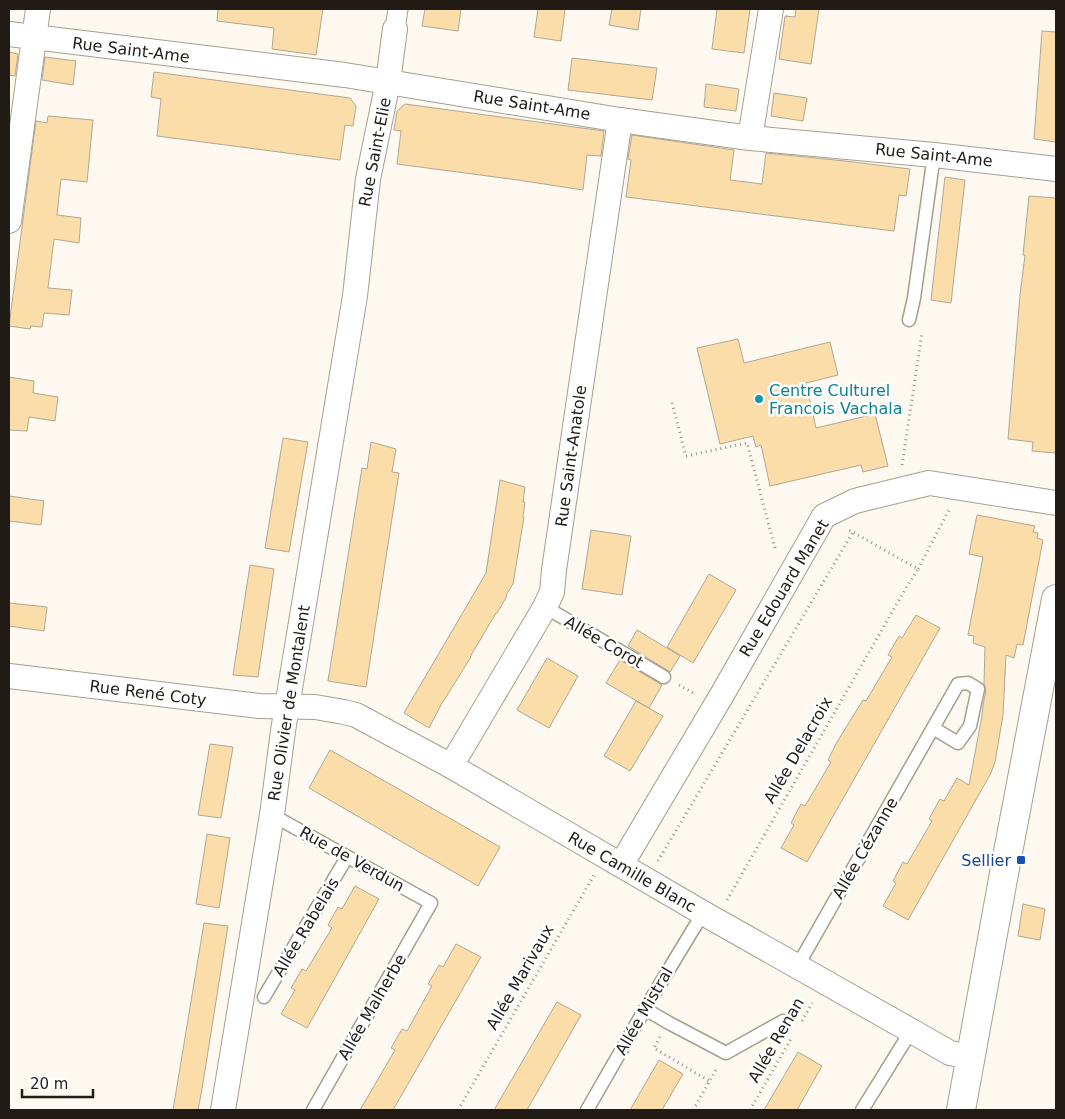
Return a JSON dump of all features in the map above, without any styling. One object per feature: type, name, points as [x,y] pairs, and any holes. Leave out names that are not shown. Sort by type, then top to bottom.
[{"type":"street","points":[[9,221],[38,9]]},
{"type":"street","points":[[750,138],[771,9]]},
{"type":"street","name":"Rue Saint-Elie","points":[[355,296],[368,178],[388,82],[397,19]]},
{"type":"street","name":"Rue Saint-Ame","points":[[9,34],[335,74],[620,120],[750,138],[934,155],[1056,169]]},
{"type":"street","name":"Rue Saint-Anatole","points":[[451,766],[552,592],[556,551],[620,120]]},
{"type":"street","name":"Rue Olivier de Montalent","points":[[223,1110],[355,296]]},
{"type":"street","name":"Rue Edouard Manet","points":[[614,861],[723,693],[824,516],[855,501],[929,483],[1056,503]]},
{"type":"street","points":[[961,1110],[970,1057],[1050,663],[1056,599]]},
{"type":"street","name":"Rue René Coty","points":[[9,676],[259,706],[288,707]]},
{"type":"street","name":"Rue Camille Blanc","points":[[288,707],[315,707],[356,715],[451,766],[709,917],[950,1053],[970,1057]]},
{"type":"lane","points":[[909,320],[914,298],[934,155]]},
{"type":"lane","name":"Allée Corot","points":[[545,607],[664,677]]},
{"type":"lane","name":"Allée Cézanne","points":[[797,967],[958,684],[968,683],[978,689],[970,726],[958,743],[933,728]]},
{"type":"lane","name":"Rue de Verdun","points":[[272,815],[431,903]]},
{"type":"lane","name":"Allée Rabelais","points":[[264,998],[347,857]]},
{"type":"lane","name":"Allée Malherbe","points":[[313,1110],[431,903]]},
{"type":"lane","name":"Allée Mistral","points":[[587,1110],[645,1009],[709,917]]},
{"type":"lane","points":[[645,1009],[726,1053],[783,1021]]},
{"type":"lane","points":[[862,1110],[911,1031]]},
{"type":"path","points":[[898,490],[922,330]]},
{"type":"path","points":[[672,404],[686,456],[747,443],[784,586]]},
{"type":"path","name":"Allée Delacroix","points":[[709,917],[918,568],[961,488]]},
{"type":"path","points":[[824,516],[918,568]]},
{"type":"path","points":[[647,880],[853,532]]},
{"type":"path","points":[[664,677],[696,694],[706,683],[723,693]]},
{"type":"path","name":"Allée Marivaux","points":[[458,1110],[596,871],[614,861]]},
{"type":"path","name":"Allée Renan","points":[[800,1025],[824,982]]},
{"type":"path","points":[[669,1023],[654,1048],[709,1081]]},
{"type":"path","name":"Allée Renan","points":[[750,1110],[795,1033]]},
{"type":"path","points":[[693,1110],[726,1053]]},
{"type":"building","points":[[218,9],[323,9],[316,55],[272,49],[274,28],[217,21]]},
{"type":"building","points":[[425,9],[461,9],[458,31],[422,26]]},
{"type":"building","points":[[538,9],[565,9],[561,41],[534,37]]},
{"type":"building","points":[[612,9],[641,9],[638,30],[609,25]]},
{"type":"building","points":[[717,9],[750,9],[744,53],[712,49]]},
{"type":"building","points":[[796,9],[819,9],[811,64],[779,59],[785,16],[795,17]]},
{"type":"building","points":[[1042,31],[1056,32],[1056,142],[1034,139]]},
{"type":"building","points":[[9,52],[18,54],[15,76],[9,75]]},
{"type":"building","points":[[45,57],[76,61],[73,85],[42,80]]},
{"type":"building","points":[[572,58],[657,68],[652,100],[568,90]]},
{"type":"building","points":[[154,72],[350,98],[356,106],[353,126],[345,125],[340,160],[157,136],[161,99],[151,97]]},
{"type":"building","points":[[706,84],[739,89],[736,111],[704,107]]},
{"type":"building","points":[[774,93],[807,98],[803,121],[771,116]]},
{"type":"building","points":[[405,104],[604,131],[601,156],[587,155],[583,190],[397,164],[401,131],[394,130],[397,111]]},
{"type":"building","points":[[48,116],[93,120],[87,182],[61,179],[57,215],[81,218],[79,243],[54,239],[48,288],[72,290],[69,315],[44,313],[42,327],[31,326],[30,329],[9,326],[36,121],[47,123]]},
{"type":"building","points":[[632,135],[734,150],[730,180],[762,184],[766,153],[910,169],[906,196],[899,195],[894,231],[626,197],[631,160],[628,159]]},
{"type":"building","points":[[945,177],[965,180],[951,303],[931,300]]},
{"type":"building","points":[[1029,196],[1056,198],[1056,453],[1032,451],[1033,442],[1008,439]]},
{"type":"building","name":"Centre Culturel Francois Vachala","points":[[738,339],[744,363],[830,342],[838,375],[806,383],[816,428],[875,414],[888,466],[863,472],[861,465],[770,486],[761,445],[756,447],[753,436],[720,444],[697,348]]},
{"type":"building","points":[[9,377],[34,381],[33,393],[58,397],[55,421],[29,417],[27,431],[9,430]]},
{"type":"building","points":[[283,438],[308,442],[289,552],[265,548]]},
{"type":"building","points":[[371,442],[396,449],[392,472],[399,473],[366,687],[328,681],[362,468],[367,469]]},
{"type":"building","points":[[500,480],[525,487],[524,517],[513,584],[429,728],[404,713],[486,573]]},
{"type":"building","points":[[9,496],[44,501],[41,525],[9,521]]},
{"type":"building","points":[[977,515],[1035,526],[1033,532],[1038,533],[1037,538],[1043,540],[1023,645],[1017,644],[1014,658],[1006,655],[1003,715],[995,762],[991,773],[908,920],[883,906],[896,883],[893,881],[903,862],[907,864],[932,821],[929,819],[940,799],[944,801],[957,778],[969,785],[982,716],[986,690],[984,684],[985,647],[973,643],[974,636],[968,635],[983,557],[969,554]]},
{"type":"building","points":[[591,530],[631,536],[622,595],[582,589]]},
{"type":"building","points":[[250,565],[274,569],[258,677],[233,675]]},
{"type":"building","points":[[709,574],[736,590],[693,663],[667,647]]},
{"type":"building","points":[[9,603],[47,607],[44,631],[9,626]]},
{"type":"building","points":[[916,615],[940,628],[807,862],[781,848],[794,825],[791,823],[801,804],[805,806],[831,762],[828,760],[837,742],[863,700],[866,701],[892,657],[888,655],[899,636],[902,638]]},
{"type":"building","points":[[637,630],[680,656],[670,672],[628,646]]},
{"type":"building","points":[[547,658],[578,676],[549,728],[517,710]]},
{"type":"building","points":[[620,660],[662,685],[649,708],[606,683]]},
{"type":"building","points":[[636,701],[663,716],[630,771],[604,756]]},
{"type":"building","points":[[210,744],[233,747],[221,818],[198,815]]},
{"type":"building","points":[[330,750],[500,847],[478,886],[309,788]]},
{"type":"building","points":[[207,834],[230,838],[219,908],[196,904]]},
{"type":"building","points":[[355,886],[379,899],[307,1028],[281,1014],[295,990],[291,988],[302,969],[306,971],[332,928],[328,925],[338,907],[342,909]]},
{"type":"building","points":[[1023,904],[1045,909],[1040,940],[1018,936]]},
{"type":"building","points":[[204,923],[228,926],[202,1089],[198,1110],[173,1110]]},
{"type":"building","points":[[456,944],[481,957],[393,1110],[360,1110],[395,1050],[391,1048],[402,1029],[407,1031],[432,986],[428,984],[439,965],[443,967]]},
{"type":"building","points":[[557,1002],[581,1015],[527,1110],[494,1110]]},
{"type":"building","points":[[798,1052],[822,1066],[797,1110],[764,1110]]},
{"type":"building","points":[[659,1060],[683,1074],[662,1110],[630,1110]]},
{"type":"place","name":"Centre Culturel Francois Vachala","points":[[759,399]]},
{"type":"place","name":"Sellier","points":[[1021,860]]}]
